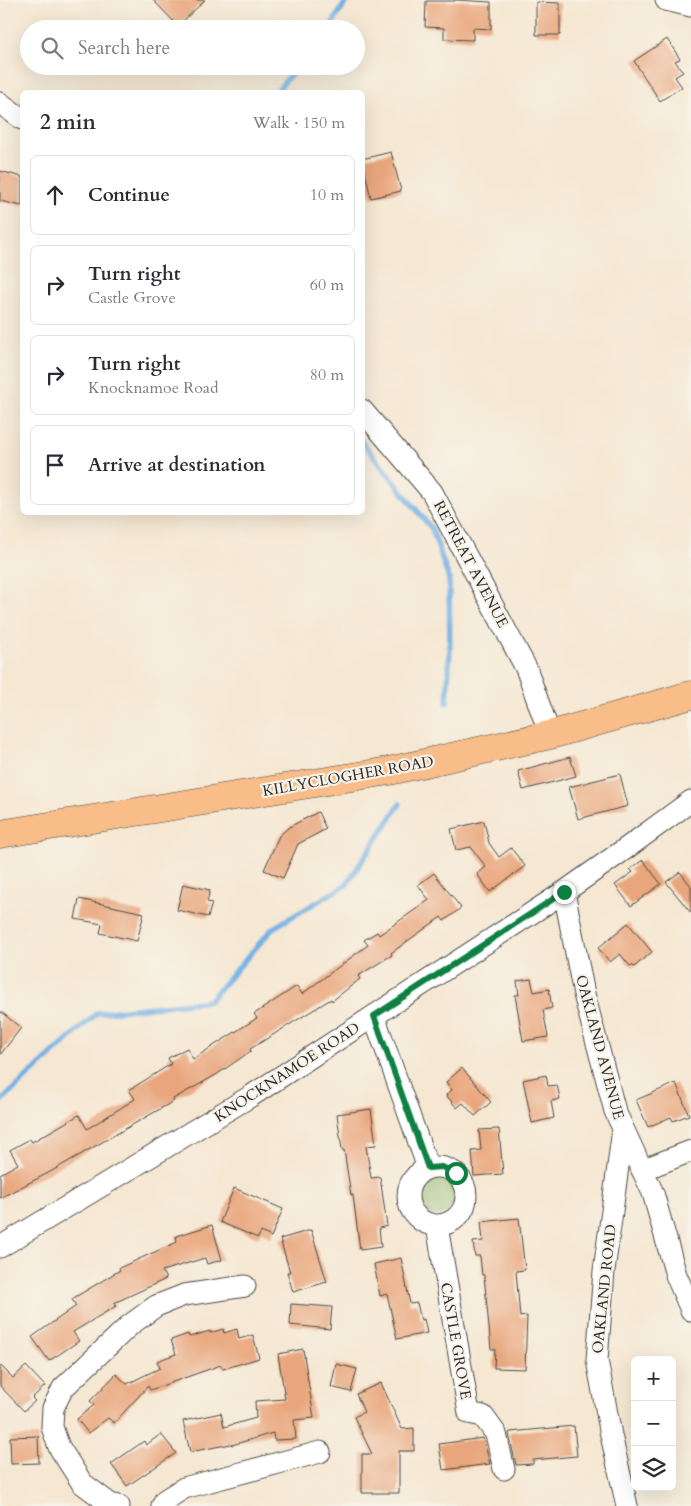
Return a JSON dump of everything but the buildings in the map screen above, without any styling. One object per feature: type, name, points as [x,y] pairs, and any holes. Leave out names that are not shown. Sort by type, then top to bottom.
[{"type":"highway","name":"KILLYCLOGHER ROAD","points":[[0,834],[389,771],[550,735],[691,697]]},
{"type":"street","points":[[666,0],[691,6]]},
{"type":"street","points":[[0,104],[20,118]]},
{"type":"street","name":"RETREAT AVENUE","points":[[365,414],[432,492],[526,668],[550,735]]},
{"type":"street","name":"KNOCKNAMOE ROAD","points":[[0,1247],[251,1096],[564,892],[691,801]]},
{"type":"street","name":"OAKLAND AVENUE","points":[[564,892],[584,994],[615,1111],[653,1193],[676,1275],[691,1310]]},
{"type":"street","points":[[374,1016],[428,1168]]},
{"type":"street","name":"OAKLAND ROAD","points":[[623,1129],[604,1270],[597,1360],[627,1506]]},
{"type":"street","points":[[642,1170],[691,1151]]},
{"type":"street","points":[[442,1167],[456,1173],[465,1185],[467,1199],[462,1213],[451,1223],[437,1226],[425,1224],[415,1217],[409,1207],[407,1195],[410,1183],[417,1174],[428,1168],[442,1167]]},
{"type":"street","name":"CASTLE GROVE","points":[[437,1226],[469,1413],[483,1416],[496,1434],[504,1469]]},
{"type":"street","points":[[119,1506],[110,1504],[82,1483],[59,1447],[52,1428],[53,1408],[63,1388],[130,1324],[156,1306],[184,1296],[245,1286]]},
{"type":"street","points":[[162,1506],[165,1500],[184,1488],[320,1452]]},
{"type":"green space","points":[[436,1177],[450,1182],[455,1196],[450,1210],[436,1215],[422,1210],[417,1196],[422,1182]]},
{"type":"waterway","points":[[335,20],[347,0]]},
{"type":"waterway","points":[[278,90],[290,75]]},
{"type":"waterway","points":[[365,446],[432,529],[449,579],[450,649],[447,703]]},
{"type":"waterway","points":[[0,1102],[97,1013],[209,1001],[273,928],[346,885],[400,804]]},
{"type":"route","points":[[456,1173],[442,1167],[428,1168],[374,1016],[564,892]]}]
